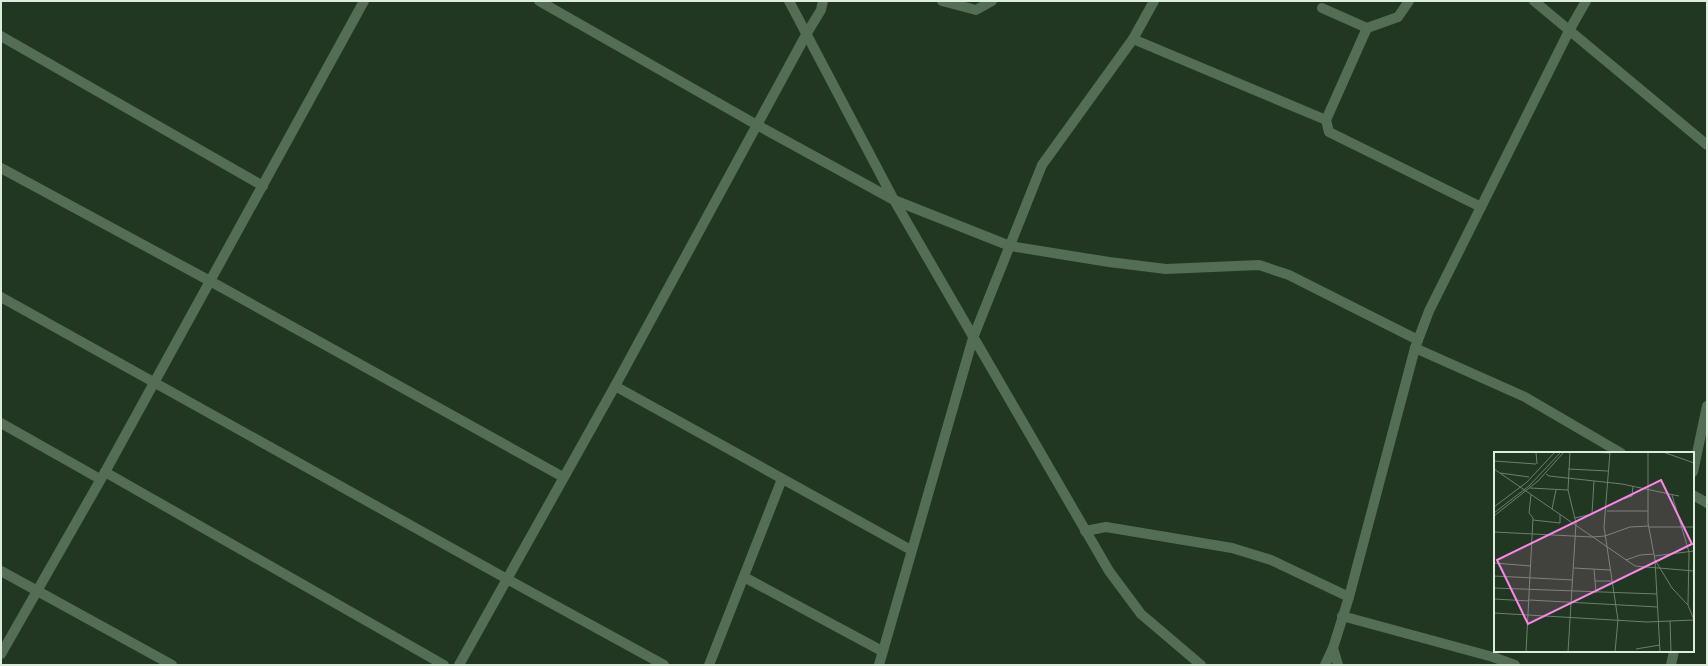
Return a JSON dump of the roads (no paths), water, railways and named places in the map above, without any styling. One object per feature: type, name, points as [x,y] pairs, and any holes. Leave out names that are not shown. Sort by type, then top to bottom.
[{"type":"street","points":[[1,654],[263,186],[364,1]]},
{"type":"street","points":[[539,1],[757,125],[894,200],[1010,246],[1109,262],[1166,269],[1259,265],[1289,275],[1416,344],[1525,397],[1620,452]]},
{"type":"street","points":[[789,1],[894,200],[1109,571],[1141,614],[1201,665]]},
{"type":"street","points":[[459,665],[615,386],[807,33],[821,10],[823,1]]},
{"type":"street","points":[[942,1],[976,10],[992,1]]},
{"type":"street","points":[[879,665],[911,550],[974,338],[1042,165],[1133,39],[1154,1]]},
{"type":"street","points":[[1322,8],[1367,28],[1398,17],[1409,1]]},
{"type":"street","points":[[1534,1],[1570,29],[1707,145]]},
{"type":"street","points":[[1325,665],[1333,648],[1349,597],[1416,344],[1432,305],[1570,29],[1586,1]]},
{"type":"street","points":[[1367,28],[1326,120],[1329,132],[1481,207]]},
{"type":"street","points":[[1,36],[263,186]]},
{"type":"street","points":[[1133,39],[1326,120]]},
{"type":"street","points":[[1,168],[210,281],[563,477]]},
{"type":"street","points":[[1,297],[664,665]]},
{"type":"street","points":[[615,386],[911,550]]},
{"type":"street","points":[[1694,467],[1707,406]]},
{"type":"street","points":[[1,423],[102,475],[444,665]]},
{"type":"street","points":[[709,665],[782,479]]},
{"type":"street","points":[[1694,496],[1707,503]]},
{"type":"street","points":[[1085,531],[1106,527],[1232,548],[1271,560],[1349,597]]},
{"type":"street","points":[[1,570],[172,665]]},
{"type":"street","points":[[744,577],[882,651]]},
{"type":"street","points":[[1342,616],[1493,657],[1515,665]]},
{"type":"street","points":[[1333,648],[1338,665]]},
{"type":"street","points":[[1671,665],[1674,652]]}]
